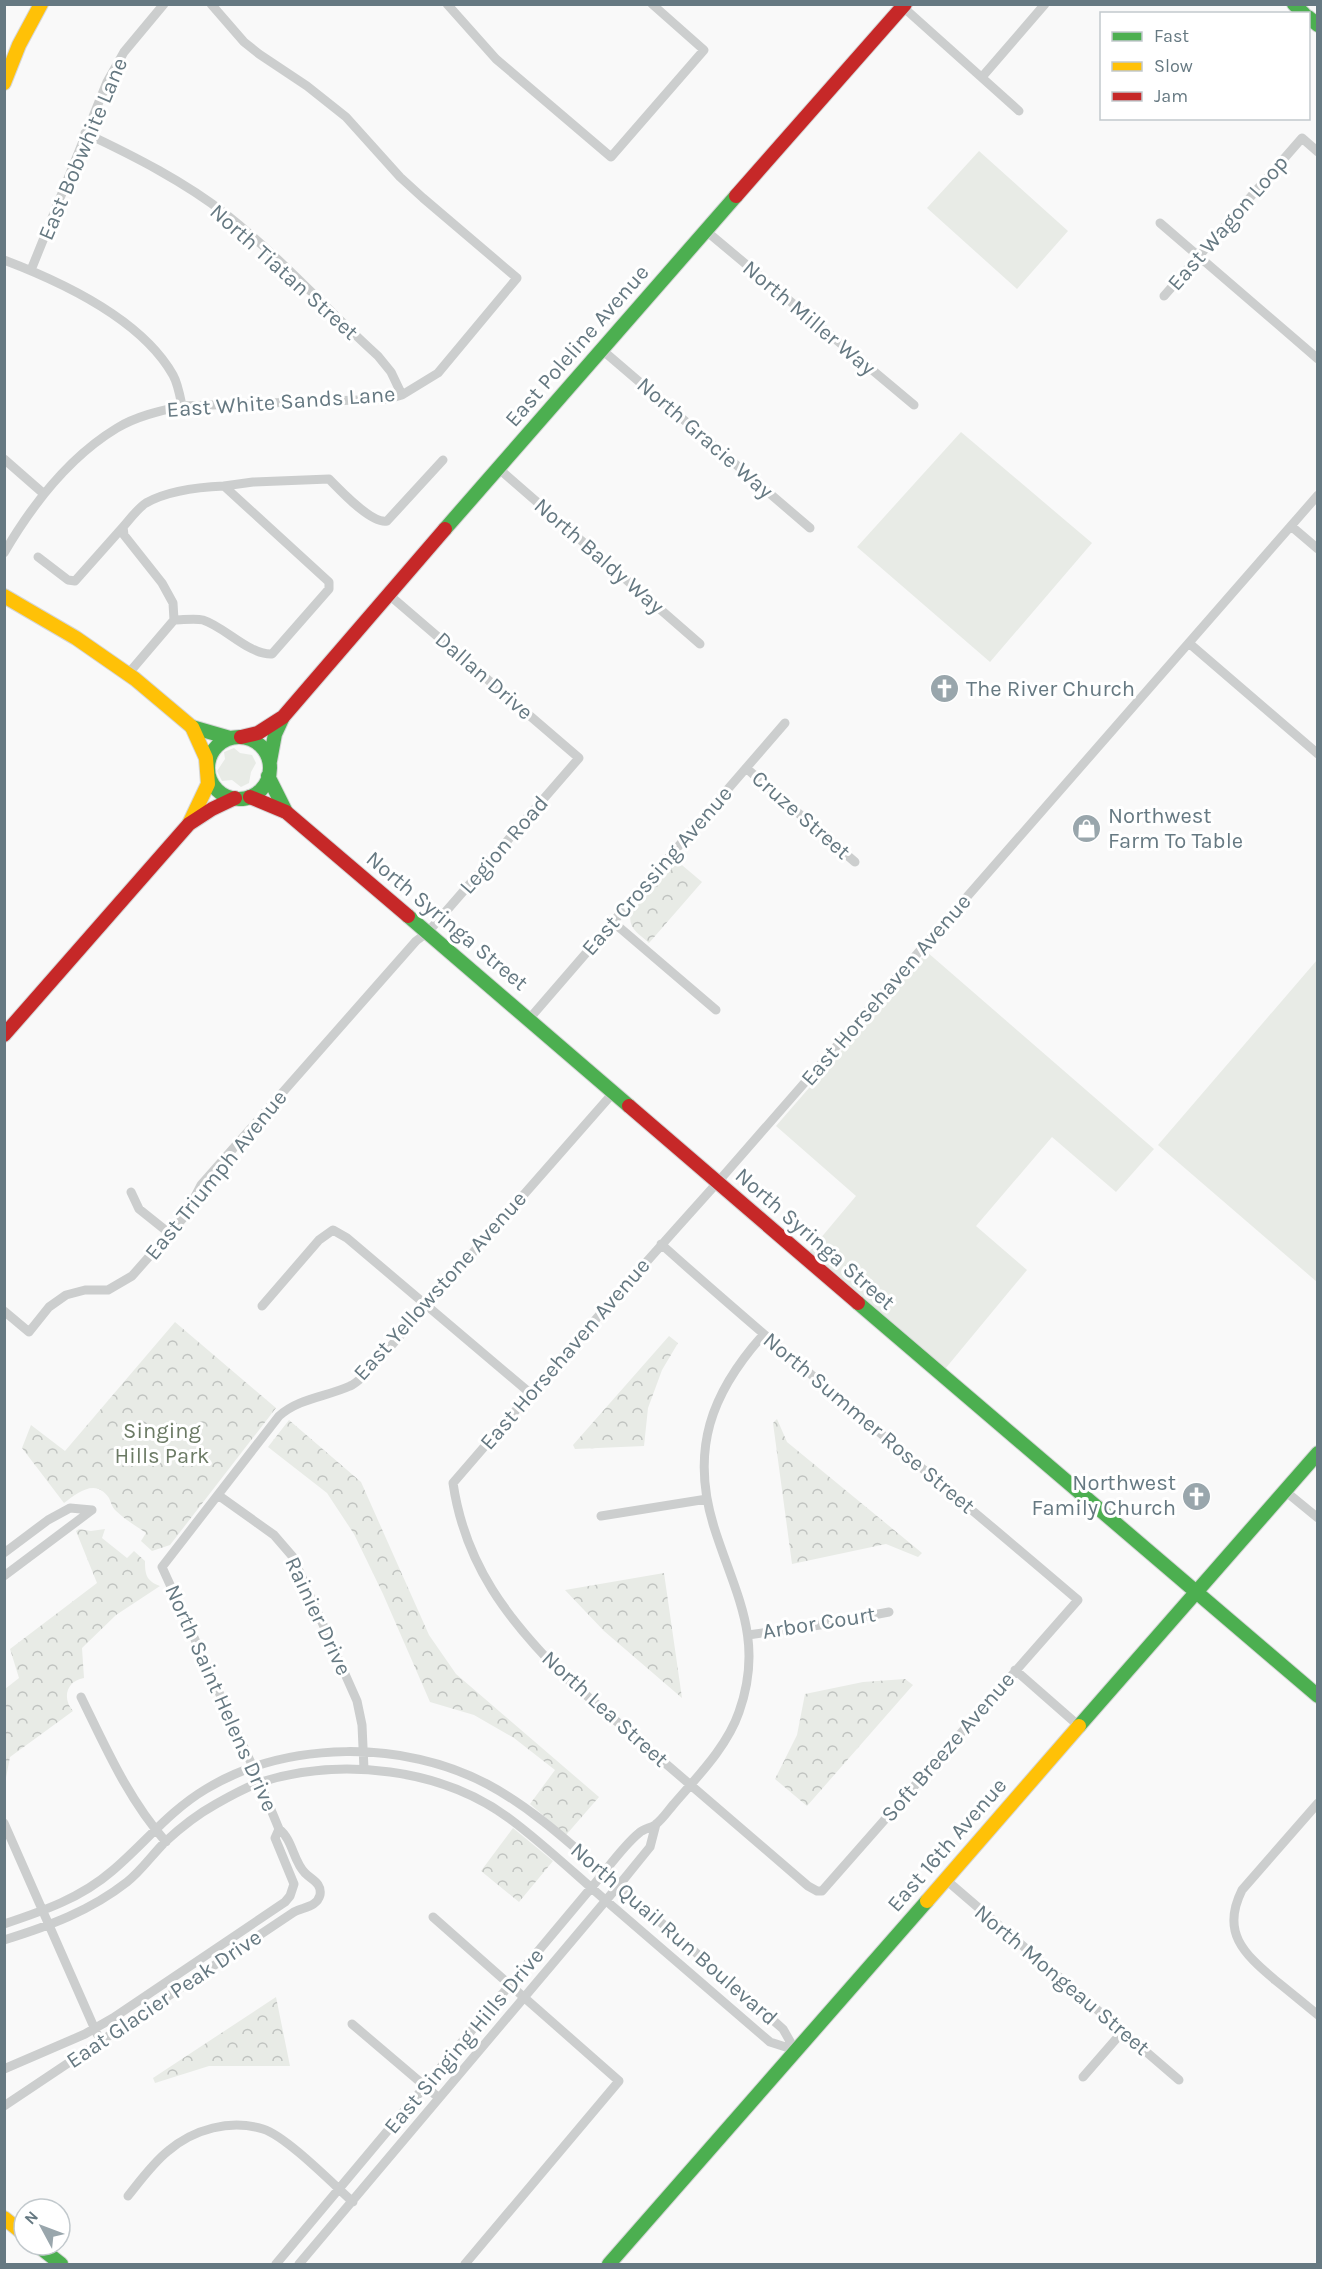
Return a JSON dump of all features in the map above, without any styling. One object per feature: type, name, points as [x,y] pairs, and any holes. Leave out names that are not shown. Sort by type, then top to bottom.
[{"type":"street","points":[[4,82],[19,45],[41,4]]},
{"type":"street","name":"East Bobwhite Lane","points":[[32,270],[107,82],[124,52],[164,4]]},
{"type":"street","name":"East White Sands Lane","points":[[4,553],[31,509],[44,494],[81,455],[117,428],[156,411],[182,406],[388,399],[402,395],[438,373],[517,278],[400,177],[346,117],[307,86],[244,42],[211,4]]},
{"type":"street","points":[[447,4],[496,59],[611,157],[704,50],[652,4]]},
{"type":"street","points":[[982,77],[1044,4]]},
{"type":"street","points":[[904,6],[1019,111]]},
{"type":"street","name":"East Poleline Avenue","points":[[236,737],[258,733],[283,717],[705,230],[904,6]]},
{"type":"street","name":"North Tiatan Street","points":[[85,133],[113,146],[176,182],[226,214],[243,228],[378,356],[391,372],[402,395]]},
{"type":"street","name":"East Wagon Loop","points":[[1164,296],[1302,138],[1317,152]]},
{"type":"street","points":[[1160,223],[1317,358]]},
{"type":"street","name":"North Miller Way","points":[[705,230],[914,405]]},
{"type":"street","points":[[4,260],[58,283],[126,323],[158,352],[175,377],[182,406]]},
{"type":"street","name":"North Gracie Way","points":[[602,349],[810,528]]},
{"type":"street","points":[[4,459],[44,494]]},
{"type":"street","points":[[38,557],[68,580],[75,581],[146,503],[177,492],[204,486],[329,479],[377,521],[383,522],[387,521],[443,460]]},
{"type":"street","name":"North Baldy Way","points":[[498,468],[700,644]]},
{"type":"street","points":[[174,620],[202,620],[256,650],[272,654],[329,589],[329,582],[224,486]]},
{"type":"street","name":"East Horsehaven Avenue","points":[[453,1483],[1190,644],[1317,495]]},
{"type":"street","points":[[1291,526],[1317,549]]},
{"type":"street","points":[[123,527],[124,535],[162,583],[173,603],[174,620],[128,674]]},
{"type":"street","name":"Dallan Drive","points":[[388,594],[579,758]]},
{"type":"street","points":[[4,596],[76,638],[128,674],[192,727],[206,758],[214,787],[220,793],[235,798]]},
{"type":"street","points":[[1190,644],[1317,754]]},
{"type":"street","name":"East Poleline Avenue","points":[[269,771],[270,752],[283,717]]},
{"type":"street","name":"East Crossing Avenue","points":[[530,1018],[785,723]]},
{"type":"street","points":[[4,1035],[189,824],[212,809],[235,798],[250,797],[262,788],[269,771],[265,751],[260,745],[248,738],[192,727]]},
{"type":"street","points":[[189,824],[208,784],[208,763],[215,748],[236,737]]},
{"type":"street","name":"Legion Road","points":[[428,933],[579,758]]},
{"type":"street","name":"Cruze Street","points":[[746,768],[855,862]]},
{"type":"street","name":"North Syringa Street","points":[[269,771],[286,812]]},
{"type":"street","name":"North Syringa Street","points":[[250,797],[286,812],[530,1018],[717,1183],[1317,1696]]},
{"type":"street","points":[[613,922],[716,1010]]},
{"type":"street","name":"East Triumph Avenue","points":[[4,1311],[29,1332],[50,1307],[66,1295],[85,1290],[108,1290],[132,1276],[185,1216],[201,1185],[416,941],[428,933]]},
{"type":"street","name":"East Yellowstone Avenue","points":[[162,1567],[279,1416],[289,1407],[352,1385],[369,1371],[613,1093]]},
{"type":"street","points":[[131,1192],[139,1209],[169,1233]]},
{"type":"street","points":[[262,1306],[320,1240],[333,1230],[347,1238],[530,1393]]},
{"type":"street","name":"North Summer Rose Street","points":[[661,1244],[763,1335],[937,1478],[1077,1600]]},
{"type":"street","name":"East Singing Hills Drive","points":[[276,2265],[639,1832],[656,1824],[709,1763],[739,1713],[746,1689],[749,1664],[748,1635],[738,1590],[714,1528],[707,1499],[704,1486],[705,1455],[715,1405],[730,1375],[763,1335]]},
{"type":"street","name":"East 16th Avenue","points":[[609,2265],[1317,1453]]},
{"type":"street","name":"North Lea Street","points":[[453,1483],[469,1544],[484,1578],[513,1621],[565,1677],[808,1886],[817,1891]]},
{"type":"street","points":[[1285,1491],[1317,1518]]},
{"type":"street","name":"Rainier Drive","points":[[218,1495],[274,1536],[293,1557],[357,1701],[363,1725],[364,1769]]},
{"type":"street","points":[[601,1516],[707,1499]]},
{"type":"street","points":[[4,1553],[48,1520],[70,1508],[92,1510],[4,1576]]},
{"type":"street","name":"North Saint Helens Drive","points":[[162,1567],[254,1768],[279,1829],[285,1834],[304,1872],[316,1881],[320,1893]]},
{"type":"street","name":"Soft Breeze Avenue","points":[[817,1891],[822,1890],[830,1882],[1077,1600]]},
{"type":"street","name":"Arbor Court","points":[[748,1635],[889,1612]]},
{"type":"street","points":[[1015,1670],[1079,1726]]},
{"type":"street","points":[[81,1697],[125,1786],[154,1829],[166,1842]]},
{"type":"street","name":"North Quail Run Boulevard","points":[[4,1924],[44,1911],[75,1897],[112,1872],[154,1829],[206,1789],[254,1768],[295,1757],[345,1752],[430,1762],[486,1784],[549,1826],[783,2029],[795,2050]]},
{"type":"street","name":"North Quail Run Boulevard","points":[[4,1940],[50,1925],[87,1908],[129,1880],[166,1842],[214,1805],[260,1783],[288,1776],[364,1769],[391,1772],[456,1790],[509,1818],[770,2042],[795,2050]]},
{"type":"street","points":[[1317,1803],[1247,1883],[1234,1905],[1233,1918],[1234,1929],[1245,1953],[1317,2016]]},
{"type":"street","points":[[4,1823],[100,2041]]},
{"type":"street","name":"East Singing Hills Drive","points":[[299,2265],[606,1901],[650,1846],[656,1824]]},
{"type":"street","name":"North Saint Helens Drive","points":[[279,1829],[275,1838],[294,1884],[293,1890]]},
{"type":"street","name":"North Mongeau Street","points":[[945,1879],[1179,2080]]},
{"type":"street","name":"Eaat Glacier Peak Drive","points":[[4,2069],[95,2029],[285,1902],[293,1890]]},
{"type":"street","name":"Eaat Glacier Peak Drive","points":[[4,2106],[294,1912],[314,1904],[320,1893]]},
{"type":"street","points":[[433,1917],[619,2081],[465,2265]]},
{"type":"street","points":[[352,2025],[439,2098]]},
{"type":"street","points":[[1083,2077],[1123,2031]]},
{"type":"street","points":[[128,2196],[167,2151],[204,2129],[236,2125],[264,2129],[296,2151],[353,2202]]},
{"type":"green space","points":[[979,151],[1068,231],[1017,289],[927,208]]},
{"type":"green space","points":[[961,432],[1092,543],[990,662],[857,547]]},
{"type":"green space","points":[[234,748],[240,753],[252,755],[256,763],[249,783],[241,787],[232,780],[222,781],[217,771],[225,759],[224,752]]},
{"type":"green space","points":[[676,860],[702,882],[649,943],[632,927],[631,913]]},
{"type":"green space","points":[[927,952],[1154,1149],[1116,1192],[1052,1137],[976,1226],[1027,1270],[945,1369],[809,1252],[856,1196],[776,1126]]},
{"type":"green space","points":[[1317,960],[1317,1282],[1158,1145]]},
{"type":"green space","name":"Singing Hills Park","points":[[175,1322],[276,1408],[170,1545],[152,1551],[141,1541],[146,1533],[119,1513],[104,1492],[93,1488],[87,1489],[64,1503],[22,1448],[31,1425],[65,1451]]},
{"type":"green space","points":[[669,1336],[678,1343],[662,1370],[648,1408],[644,1446],[575,1449],[573,1445]]},
{"type":"green space","points":[[777,1419],[787,1442],[922,1553],[918,1557],[886,1544],[792,1564],[773,1423]]},
{"type":"green space","points":[[289,1420],[361,1482],[429,1635],[456,1674],[599,1797],[566,1835],[530,1804],[555,1770],[514,1738],[474,1715],[430,1702],[354,1534],[327,1493],[268,1447]]},
{"type":"green space","points":[[79,1529],[91,1531],[105,1529],[102,1538],[127,1558],[134,1551],[145,1561],[149,1579],[160,1586],[116,1615],[82,1648],[84,1678],[73,1683],[67,1696],[73,1711],[10,1757],[5,1783],[5,1689],[19,1678],[10,1649],[97,1583],[76,1531]]},
{"type":"green space","points":[[664,1573],[682,1698],[604,1631],[565,1590]]},
{"type":"green space","points":[[905,1679],[913,1685],[807,1806],[775,1779],[797,1735],[805,1694],[863,1682]]},
{"type":"green space","points":[[513,1828],[553,1861],[519,1902],[481,1871]]},
{"type":"green space","points":[[276,1997],[290,2066],[209,2066],[155,2083],[153,2078]]},
{"type":"traffic: fast","points":[[1294,4],[1302,12]]},
{"type":"traffic: fast","points":[[1310,19],[1318,25]]},
{"type":"traffic: fast","points":[[445,529],[736,196]]},
{"type":"traffic: fast","points":[[270,761],[275,734],[282,719]]},
{"type":"traffic: fast","points":[[192,727],[230,738]]},
{"type":"traffic: fast","points":[[239,737],[251,739],[261,746],[268,756],[270,768],[268,780],[261,790],[251,797],[239,799],[227,797],[217,790],[210,780],[208,768],[210,756],[217,746],[227,739],[239,737]]},
{"type":"traffic: fast","points":[[268,776],[286,812]]},
{"type":"traffic: fast","points":[[408,916],[629,1106]]},
{"type":"traffic: fast","points":[[858,1303],[1318,1696]]},
{"type":"traffic: fast","points":[[1079,1726],[1318,1453]]},
{"type":"traffic: fast","points":[[609,2264],[927,1901]]},
{"type":"traffic: fast","points":[[52,2257],[61,2264]]},
{"type":"traffic: slow","points":[[4,83],[19,45],[41,4]]},
{"type":"traffic: slow","points":[[4,596],[76,638],[135,679],[192,727],[206,758],[208,784],[189,824]]},
{"type":"traffic: slow","points":[[927,1901],[1079,1726]]},
{"type":"traffic: slow","points":[[4,2218],[12,2224]]},
{"type":"traffic: jam","points":[[736,196],[905,4]]},
{"type":"traffic: jam","points":[[241,737],[258,733],[283,717],[445,529]]},
{"type":"traffic: jam","points":[[250,797],[286,812],[408,916]]},
{"type":"traffic: jam","points":[[4,1035],[189,824],[235,798]]},
{"type":"traffic: jam","points":[[629,1106],[858,1303]]},
{"type":"place","name":"The River Church","points":[[945,689]]},
{"type":"place","name":"Northwest Farm To Table","points":[[1087,829]]},
{"type":"place","name":"Northwest Family Church","points":[[1197,1496]]}]
